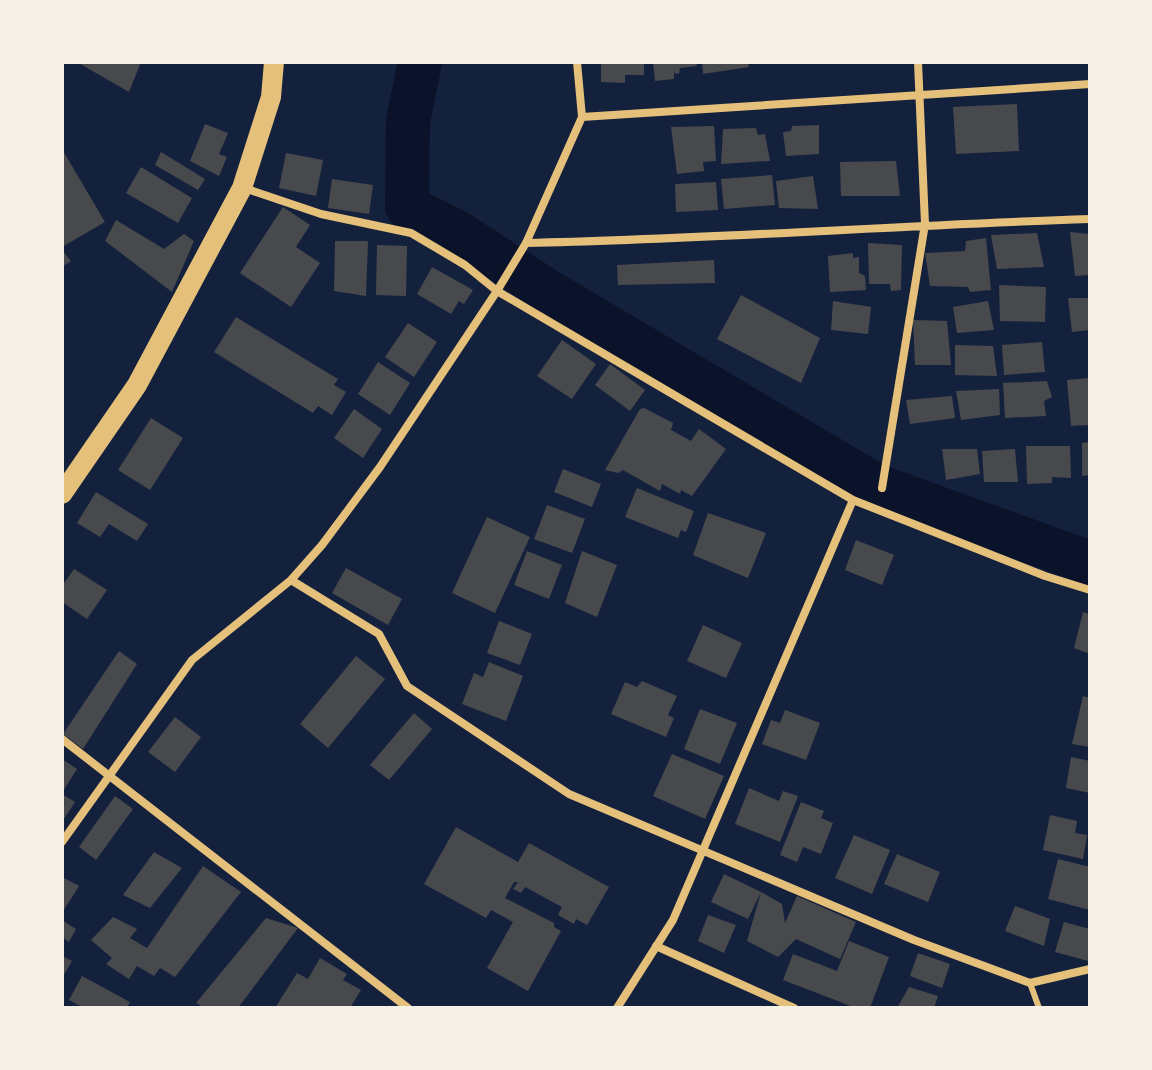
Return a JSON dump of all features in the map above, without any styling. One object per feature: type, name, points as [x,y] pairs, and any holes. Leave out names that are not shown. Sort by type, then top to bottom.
[{"type":"main road","points":[[62,494],[137,385],[242,188],[271,97],[274,62]]},
{"type":"street","points":[[62,842],[192,660],[291,580],[322,545],[380,467],[497,291],[526,243],[582,117],[577,62]]},
{"type":"street","points":[[882,488],[925,224],[918,62]]},
{"type":"street","points":[[582,117],[1090,84]]},
{"type":"street","points":[[242,188],[321,214],[411,233],[465,265],[497,291],[853,500],[1045,576],[1090,590]]},
{"type":"street","points":[[526,243],[685,239],[925,224],[1090,219]]},
{"type":"street","points":[[617,1008],[673,920],[853,500]]},
{"type":"street","points":[[291,580],[379,634],[407,686],[569,794],[914,940],[1030,983],[1090,969]]},
{"type":"street","points":[[62,739],[408,1008]]},
{"type":"street","points":[[656,946],[794,1008]]},
{"type":"lane","points":[[1030,983],[1039,1008]]},
{"type":"building","points":[[77,62],[141,62],[129,92]]},
{"type":"building","points":[[601,62],[644,62],[644,75],[625,75],[625,83],[601,82]]},
{"type":"building","points":[[653,62],[696,62],[697,66],[680,68],[679,74],[674,73],[674,79],[655,81]]},
{"type":"building","points":[[702,62],[748,62],[749,67],[703,74]]},
{"type":"building","points":[[1017,104],[1019,151],[956,154],[953,107]]},
{"type":"building","points":[[205,124],[228,133],[219,154],[227,157],[219,176],[190,161]]},
{"type":"building","points":[[819,125],[819,154],[786,156],[783,132],[791,131],[792,126]]},
{"type":"building","points":[[714,126],[716,161],[703,162],[704,171],[677,174],[671,127]]},
{"type":"building","points":[[756,128],[758,135],[765,134],[770,161],[721,164],[723,129]]},
{"type":"building","points":[[62,149],[105,222],[62,247]]},
{"type":"building","points":[[161,152],[205,179],[198,190],[155,165]]},
{"type":"building","points":[[286,153],[323,160],[316,196],[279,188]]},
{"type":"building","points":[[896,161],[900,196],[841,196],[840,162]]},
{"type":"building","points":[[141,167],[192,198],[178,223],[126,193]]},
{"type":"building","points":[[772,175],[775,205],[724,209],[721,179]]},
{"type":"building","points":[[813,176],[818,209],[779,208],[776,181]]},
{"type":"building","points":[[332,179],[373,185],[369,214],[328,208]]},
{"type":"building","points":[[716,182],[718,210],[676,212],[675,184]]},
{"type":"building","points":[[283,207],[310,225],[296,247],[320,263],[291,307],[240,273]]},
{"type":"building","points":[[116,220],[164,249],[184,234],[194,241],[172,292],[105,241]]},
{"type":"building","points":[[1070,232],[1090,234],[1090,275],[1075,276]]},
{"type":"building","points":[[1037,233],[1044,267],[997,269],[991,235]]},
{"type":"building","points":[[986,238],[991,290],[970,292],[968,287],[930,286],[925,253],[965,251],[966,241]]},
{"type":"building","points":[[335,241],[368,241],[366,296],[334,291]]},
{"type":"building","points":[[868,243],[902,245],[901,290],[891,291],[890,284],[869,284]]},
{"type":"building","points":[[377,245],[407,246],[406,296],[376,295]]},
{"type":"building","points":[[62,250],[71,261],[62,267]]},
{"type":"building","points":[[853,253],[853,258],[859,257],[859,273],[865,276],[866,290],[830,292],[828,256]]},
{"type":"building","points":[[714,260],[715,283],[618,285],[617,265]]},
{"type":"building","points":[[432,267],[473,290],[464,304],[459,301],[451,314],[417,294]]},
{"type":"building","points":[[999,285],[1046,287],[1045,322],[1000,321]]},
{"type":"building","points":[[741,295],[820,338],[801,383],[717,339]]},
{"type":"building","points":[[1068,298],[1090,298],[1090,330],[1072,332]]},
{"type":"building","points":[[833,301],[871,307],[868,334],[831,330]]},
{"type":"building","points":[[988,301],[994,330],[957,333],[953,307]]},
{"type":"building","points":[[236,317],[338,379],[334,385],[346,392],[332,415],[318,406],[313,413],[214,352]]},
{"type":"building","points":[[913,320],[947,321],[951,365],[915,365]]},
{"type":"building","points":[[408,323],[437,342],[414,377],[385,357]]},
{"type":"building","points":[[562,340],[596,364],[572,399],[537,376]]},
{"type":"building","points":[[1042,342],[1045,372],[1004,375],[1002,345]]},
{"type":"building","points":[[955,345],[993,346],[997,376],[955,375]]},
{"type":"building","points":[[378,362],[410,383],[390,415],[358,394]]},
{"type":"building","points":[[610,364],[645,390],[630,411],[595,385]]},
{"type":"building","points":[[1090,378],[1090,425],[1071,426],[1067,380]]},
{"type":"building","points":[[1047,381],[1052,397],[1044,401],[1046,416],[1005,418],[1003,383]]},
{"type":"building","points":[[999,389],[1000,415],[961,420],[956,391]]},
{"type":"building","points":[[952,396],[955,418],[910,424],[906,400]]},
{"type":"building","points":[[644,408],[673,423],[671,430],[691,441],[699,429],[726,449],[692,496],[681,490],[680,494],[662,484],[660,491],[623,470],[618,473],[605,470],[640,409]]},
{"type":"building","points":[[354,409],[382,429],[363,458],[334,438]]},
{"type":"building","points":[[151,418],[183,438],[150,490],[118,470]]},
{"type":"building","points":[[1090,442],[1090,475],[1082,476],[1082,443]]},
{"type":"building","points":[[1026,446],[1070,446],[1071,478],[1052,477],[1052,483],[1027,484]]},
{"type":"building","points":[[942,449],[977,449],[980,474],[946,480]]},
{"type":"building","points":[[1015,449],[1018,482],[984,482],[982,451]]},
{"type":"building","points":[[563,469],[601,484],[592,507],[554,492]]},
{"type":"building","points":[[637,488],[694,511],[686,532],[681,530],[678,538],[625,517]]},
{"type":"building","points":[[96,492],[148,524],[137,541],[109,524],[100,537],[77,523]]},
{"type":"building","points":[[547,505],[585,519],[572,553],[534,539]]},
{"type":"building","points":[[708,513],[766,533],[748,578],[693,555]]},
{"type":"building","points":[[487,517],[530,537],[495,613],[452,593]]},
{"type":"building","points":[[856,540],[894,555],[882,585],[845,570]]},
{"type":"building","points":[[527,551],[562,565],[549,599],[514,585]]},
{"type":"building","points":[[582,551],[617,565],[597,617],[565,603]]},
{"type":"building","points":[[346,568],[402,599],[388,625],[332,593]]},
{"type":"building","points":[[74,569],[107,590],[87,619],[62,602],[62,586]]},
{"type":"building","points":[[1083,612],[1090,614],[1090,654],[1074,648]]},
{"type":"building","points":[[499,621],[532,634],[520,665],[487,653]]},
{"type":"building","points":[[703,625],[742,643],[726,678],[687,661]]},
{"type":"building","points":[[119,651],[137,664],[83,749],[63,734]]},
{"type":"building","points":[[356,656],[385,679],[328,748],[300,724]]},
{"type":"building","points":[[489,662],[523,676],[506,721],[462,704],[474,673],[483,677]]},
{"type":"building","points":[[642,681],[677,696],[668,715],[674,718],[666,737],[611,714],[625,682],[637,687]]},
{"type":"building","points":[[1083,696],[1090,698],[1090,747],[1072,744]]},
{"type":"building","points":[[700,709],[737,723],[720,764],[684,749]]},
{"type":"building","points":[[785,710],[820,723],[806,760],[762,744],[771,720],[780,723]]},
{"type":"building","points":[[414,713],[432,729],[389,780],[370,765]]},
{"type":"building","points":[[175,717],[201,737],[175,772],[148,752]]},
{"type":"building","points":[[672,754],[724,776],[705,819],[653,796]]},
{"type":"building","points":[[1071,757],[1090,761],[1090,793],[1066,788]]},
{"type":"building","points":[[62,759],[77,769],[62,793]]},
{"type":"building","points":[[749,788],[779,801],[783,791],[798,796],[780,842],[735,824]]},
{"type":"building","points":[[62,794],[75,802],[62,822]]},
{"type":"building","points":[[115,796],[133,809],[96,860],[79,847]]},
{"type":"building","points":[[801,802],[824,811],[821,818],[833,823],[821,854],[803,847],[797,862],[780,855]]},
{"type":"building","points":[[1050,815],[1077,821],[1075,833],[1087,835],[1083,859],[1043,850]]},
{"type":"building","points":[[456,827],[518,862],[529,843],[609,887],[587,925],[576,919],[574,924],[558,915],[562,907],[525,887],[521,893],[513,889],[518,882],[514,882],[505,898],[554,923],[554,927],[561,931],[528,991],[487,968],[513,922],[491,910],[486,918],[424,884]]},
{"type":"building","points":[[854,835],[890,850],[872,894],[835,878]]},
{"type":"building","points":[[154,852],[182,868],[150,908],[123,895]]},
{"type":"building","points":[[897,854],[940,872],[928,902],[884,884]]},
{"type":"building","points":[[1058,859],[1090,867],[1090,910],[1048,899]]},
{"type":"building","points":[[203,866],[241,892],[175,977],[160,968],[154,976],[137,966],[129,979],[106,964],[112,958],[91,940],[113,917],[137,929],[130,938],[147,948]]},
{"type":"building","points":[[724,874],[761,892],[748,919],[711,902]]},
{"type":"building","points":[[62,877],[79,886],[62,913]]},
{"type":"building","points":[[761,892],[782,904],[785,923],[797,896],[856,922],[840,959],[796,939],[778,957],[747,941]]},
{"type":"building","points":[[1015,906],[1050,919],[1044,946],[1005,931]]},
{"type":"building","points":[[708,915],[736,925],[724,953],[698,941]]},
{"type":"building","points":[[266,918],[298,928],[238,1008],[205,1008],[196,1003]]},
{"type":"building","points":[[62,920],[76,929],[69,942],[62,937]]},
{"type":"building","points":[[1064,922],[1090,929],[1088,961],[1055,952]]},
{"type":"building","points":[[849,941],[889,957],[870,1008],[856,1008],[783,980],[793,954],[837,971]]},
{"type":"building","points":[[918,953],[950,964],[942,988],[910,976]]},
{"type":"building","points":[[62,956],[72,961],[62,978]]},
{"type":"building","points":[[320,958],[347,974],[343,980],[361,990],[350,1008],[275,1008],[297,973],[308,979]]},
{"type":"building","points":[[82,976],[130,1002],[127,1008],[84,1008],[69,1000]]},
{"type":"building","points":[[909,987],[938,996],[934,1008],[897,1008]]},
{"type":"waterway","points":[[420,62],[408,121],[407,207],[457,232],[549,292],[877,486],[1090,563]]}]
